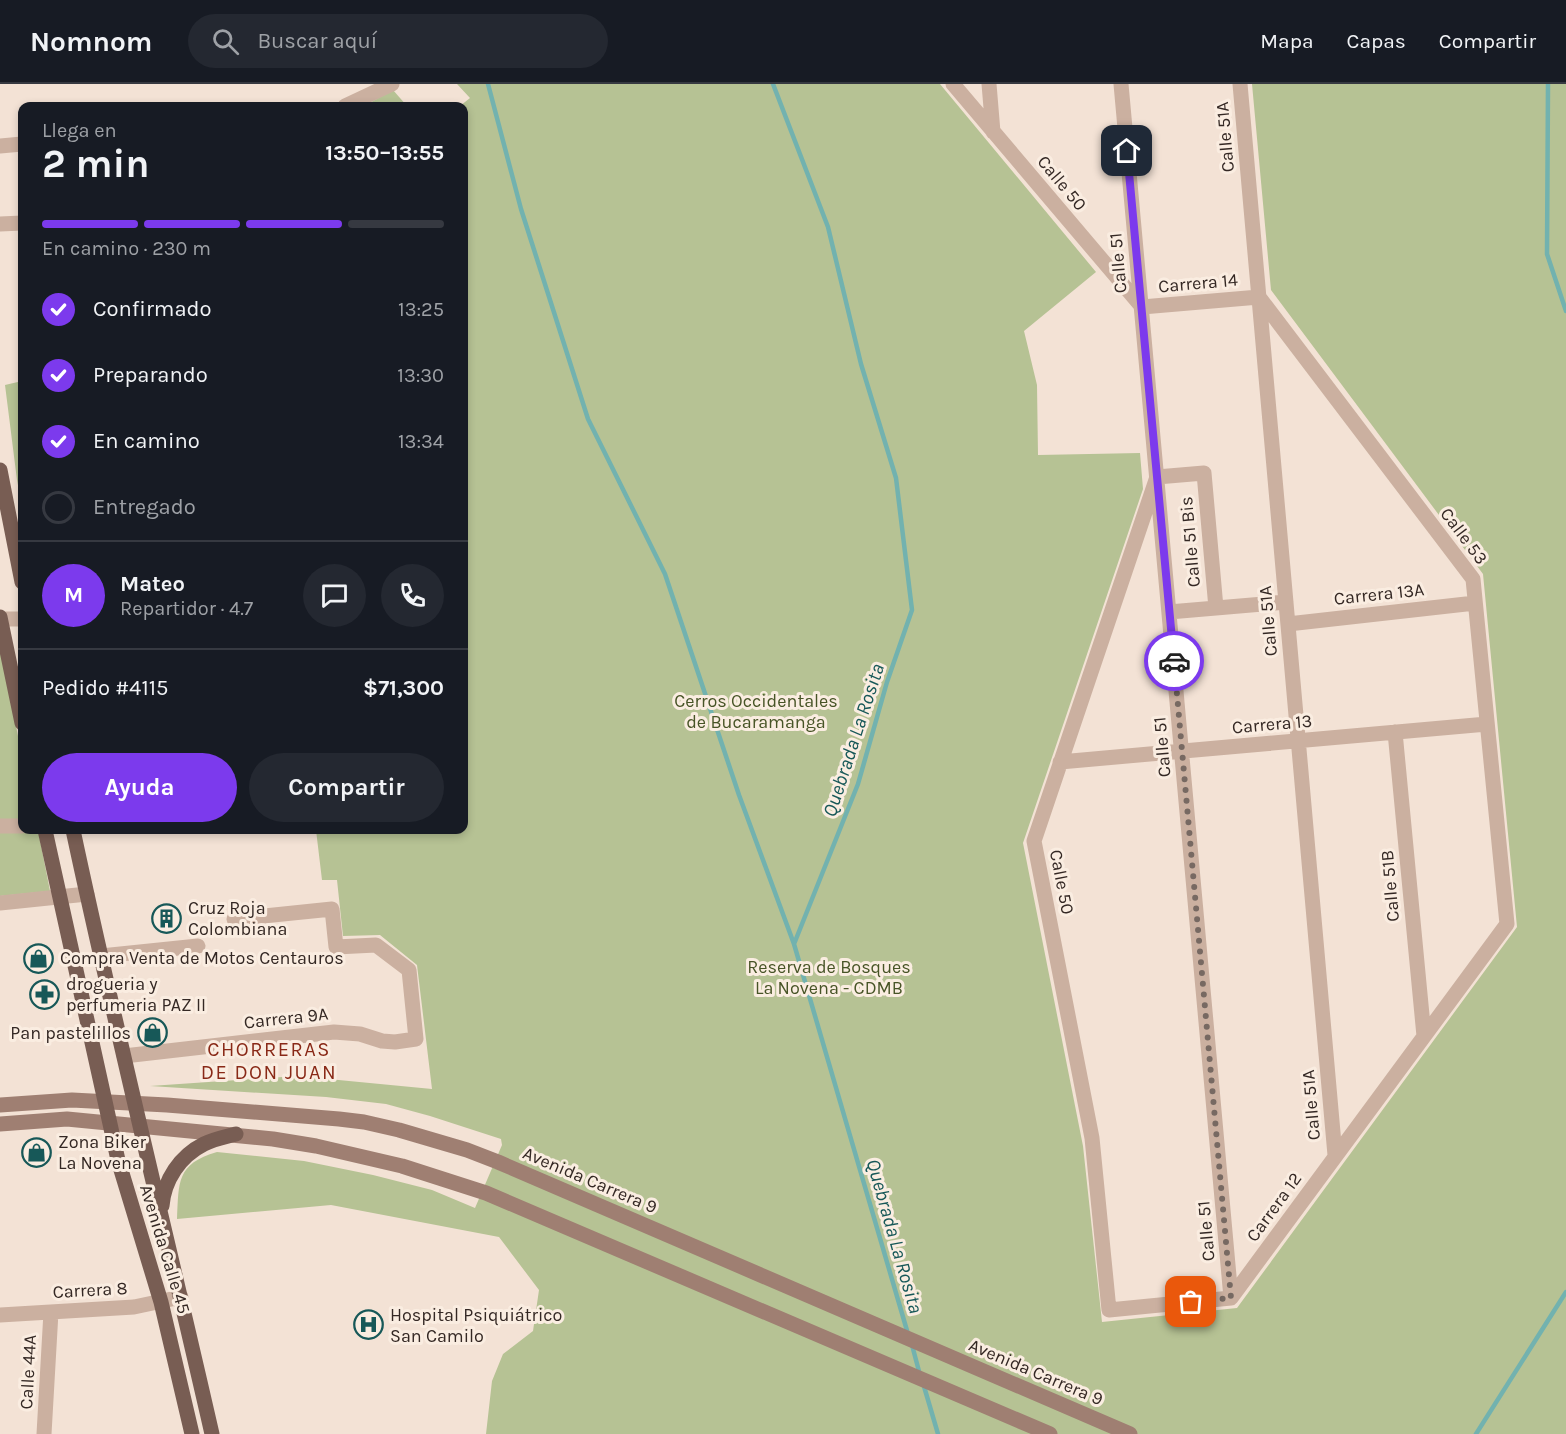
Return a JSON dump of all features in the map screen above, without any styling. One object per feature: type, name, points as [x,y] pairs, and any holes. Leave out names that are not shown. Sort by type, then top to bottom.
[{"type":"main road","points":[[0,470],[18,562]]},
{"type":"main road","points":[[0,618],[18,704]]},
{"type":"main road","name":"Avenida Calle 45","points":[[46,834],[109,1123],[161,1302],[192,1434]]},
{"type":"main road","name":"Avenida Calle 45","points":[[74,834],[212,1434]]},
{"type":"main road","name":"Avenida Carrera 9","points":[[0,1105],[72,1100],[274,1113],[364,1122],[434,1139],[498,1162],[1130,1434]]},
{"type":"main road","points":[[0,1124],[67,1119],[236,1134],[294,1142],[359,1155],[412,1169],[486,1193],[1050,1434]]},
{"type":"main road","points":[[161,1212],[169,1178],[183,1159],[204,1144],[236,1134]]},
{"type":"street","points":[[354,102],[392,84]]},
{"type":"street","name":"Calle 50","points":[[952,84],[1142,307]]},
{"type":"street","points":[[989,84],[993,132]]},
{"type":"street","name":"Calle 51","points":[[1121,84],[1231,1298]]},
{"type":"street","name":"Calle 51A","points":[[1239,84],[1335,1155]]},
{"type":"street","points":[[0,146],[18,144]]},
{"type":"street","points":[[0,224],[18,223]]},
{"type":"street","name":"Carrera 14","points":[[1142,307],[1259,297]]},
{"type":"street","name":"Calle 53","points":[[1259,297],[1473,579],[1507,924]]},
{"type":"street","name":"Calle 51 Bis","points":[[1157,477],[1204,473],[1215,608]]},
{"type":"street","name":"Calle 50","points":[[1157,477],[1034,841],[1092,1138],[1109,1310],[1231,1298]]},
{"type":"street","points":[[1169,612],[1286,602]]},
{"type":"street","name":"Carrera 13A","points":[[1288,624],[1475,603]]},
{"type":"street","points":[[0,618],[18,619]]},
{"type":"street","name":"Carrera 13","points":[[1060,762],[1487,724]]},
{"type":"street","name":"Calle 51B","points":[[1395,732],[1424,1036]]},
{"type":"street","points":[[0,826],[18,826]]},
{"type":"street","points":[[0,903],[87,894]]},
{"type":"street","name":"Carrera 9A","points":[[124,1056],[334,1032],[360,1034],[382,1041],[416,1039],[408,970],[376,945],[336,947],[332,909],[234,919]]},
{"type":"street","name":"Carrera 12","points":[[1231,1298],[1507,924]]},
{"type":"street","points":[[101,956],[198,946]]},
{"type":"street","name":"Carrera 8","points":[[0,1315],[134,1307],[181,1297]]},
{"type":"street","name":"Calle 44A","points":[[44,1434],[51,1311]]},
{"type":"green space","name":"Cerros Occidentales de Bucaramanga","points":[[457,84],[940,84],[1096,272],[1024,331],[1037,385],[1038,455],[1140,453],[1143,489],[1023,843],[1083,1146],[1102,1322],[1237,1308],[1517,927],[1483,574],[1271,290],[1252,84],[1566,84],[1566,1434],[486,1434],[492,1381],[503,1354],[533,1331],[539,1290],[499,1237],[331,1205],[177,1219],[182,1176],[194,1162],[217,1152],[304,1161],[373,1175],[432,1190],[475,1208],[502,1145],[501,1139],[386,1104],[326,1097],[150,1086],[297,1076],[432,1089],[417,965],[380,935],[343,936],[337,880],[322,880],[316,834],[468,834],[468,102],[465,102],[470,98]]},
{"type":"green space","points":[[393,90],[404,102],[371,102]]},
{"type":"green space","points":[[18,382],[18,485],[17,480],[5,385]]},
{"type":"green space","points":[[0,646],[18,736],[18,834],[39,834],[50,891],[0,896]]},
{"type":"waterway","points":[[488,84],[521,209],[588,419],[665,574],[739,795],[794,944]]},
{"type":"waterway","name":"Quebrada La Rosita","points":[[773,84],[828,227],[861,364],[896,478],[912,610],[887,682],[858,784],[794,944],[908,1334]]},
{"type":"waterway","points":[[1548,84],[1547,254],[1566,311]]},
{"type":"waterway","points":[[1476,1434],[1566,1292]]},
{"type":"waterway","name":"Quebrada La Rosita","points":[[912,1345],[920,1375]]},
{"type":"waterway","name":"Quebrada La Rosita","points":[[923,1383],[938,1434]]},
{"type":"way so far","points":[[1174,661],[1231,1298],[1191,1302]]},
{"type":"place","name":"Cruz Roja Colombiana","points":[[167,918]]},
{"type":"place","name":"Compra Venta de Motos Centauros","points":[[39,958]]},
{"type":"place","name":"drogueria y perfumeria PAZ II","points":[[45,994]]},
{"type":"place","name":"Pan pastelillos","points":[[152,1033]]},
{"type":"place","name":"Zona Biker La Novena","points":[[37,1152]]},
{"type":"place","name":"Hospital Psiquiátrico San Camilo","points":[[369,1325]]},
{"type":"district","name":"CHORRERAS DE DON JUAN","points":[[269,1060]]},
{"type":"route","points":[[1127,151],[1174,661]]},
{"type":"park label","name":"Reserva de Bosques La Novena - CDMB","points":[[829,977]]}]
